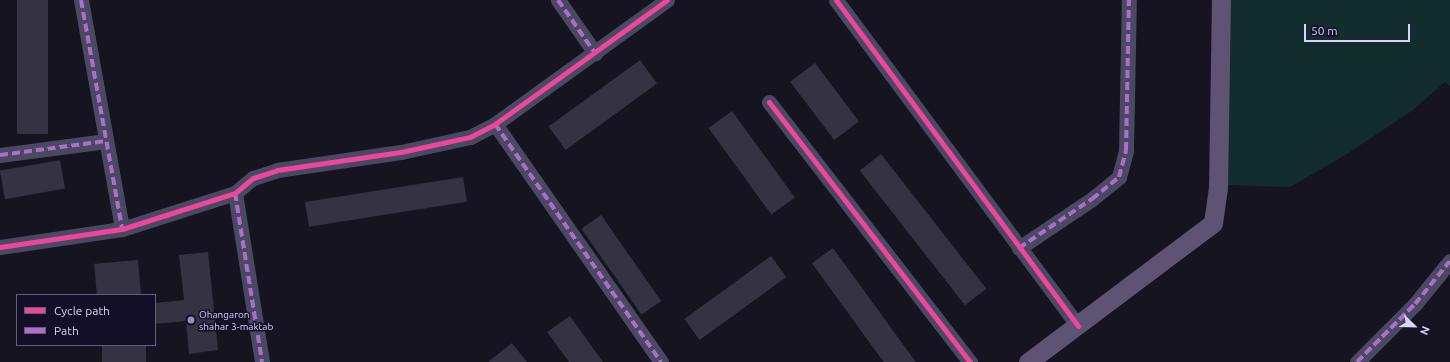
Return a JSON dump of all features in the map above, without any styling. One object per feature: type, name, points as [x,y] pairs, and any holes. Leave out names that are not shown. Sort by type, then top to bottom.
[{"type":"main road","points":[[1028,362],[1078,326],[1213,223],[1218,188],[1221,0]]},
{"type":"street","points":[[81,0],[122,229]]},
{"type":"street","points":[[558,0],[595,53]]},
{"type":"street","points":[[0,246],[122,229],[235,193],[253,178],[277,170],[401,152],[470,137],[495,124],[667,0]]},
{"type":"street","points":[[836,0],[1078,326]]},
{"type":"street","points":[[1019,248],[1092,199],[1119,177],[1126,150],[1129,0]]},
{"type":"street","points":[[769,102],[970,362]]},
{"type":"street","points":[[495,124],[661,362]]},
{"type":"street","points":[[0,155],[106,141]]},
{"type":"street","points":[[235,193],[262,362]]},
{"type":"street","points":[[1357,362],[1415,304],[1450,261]]},
{"type":"green space","points":[[1228,0],[1450,0],[1450,86],[1445,82],[1413,110],[1347,154],[1290,187],[1226,185]]},
{"type":"building","points":[[17,0],[48,0],[48,134],[17,134]]},
{"type":"building","points":[[640,60],[657,83],[566,150],[549,126]]},
{"type":"building","points":[[815,63],[859,121],[834,140],[790,82]]},
{"type":"building","points":[[732,111],[795,198],[771,215],[709,128]]},
{"type":"building","points":[[881,154],[986,289],[965,305],[860,171]]},
{"type":"building","points":[[60,160],[65,189],[5,199],[0,171]]},
{"type":"building","points":[[463,177],[467,202],[309,227],[305,202]]},
{"type":"building","points":[[601,215],[661,301],[642,315],[581,229]]},
{"type":"building","points":[[833,248],[915,361],[884,362],[812,263]]},
{"type":"building","points":[[208,252],[218,350],[189,354],[186,321],[156,324],[156,303],[184,300],[179,255]]},
{"type":"building","points":[[771,256],[786,277],[700,340],[684,319]]},
{"type":"building","points":[[138,260],[141,294],[97,294],[94,264]]},
{"type":"building","points":[[570,316],[603,362],[569,362],[547,332]]},
{"type":"building","points":[[512,343],[527,362],[488,362]]},
{"type":"building","points":[[102,346],[146,346],[146,362],[102,362]]},
{"type":"marked path","points":[[81,0],[122,229]]},
{"type":"marked path","points":[[558,0],[595,53]]},
{"type":"marked path","points":[[1019,248],[1092,199],[1119,177],[1126,150],[1129,0]]},
{"type":"marked path","points":[[495,124],[661,362]]},
{"type":"marked path","points":[[0,155],[106,141]]},
{"type":"marked path","points":[[235,193],[262,362]]},
{"type":"marked path","points":[[1357,362],[1415,304],[1450,261]]},
{"type":"cycle path","points":[[0,247],[122,229],[235,193],[253,178],[277,170],[401,152],[470,137],[495,124],[667,0]]},
{"type":"cycle path","points":[[836,0],[1078,326]]},
{"type":"cycle path","points":[[769,102],[970,362]]},
{"type":"place","name":"Ohangaron shahar 3-maktab","points":[[191,320]]}]
